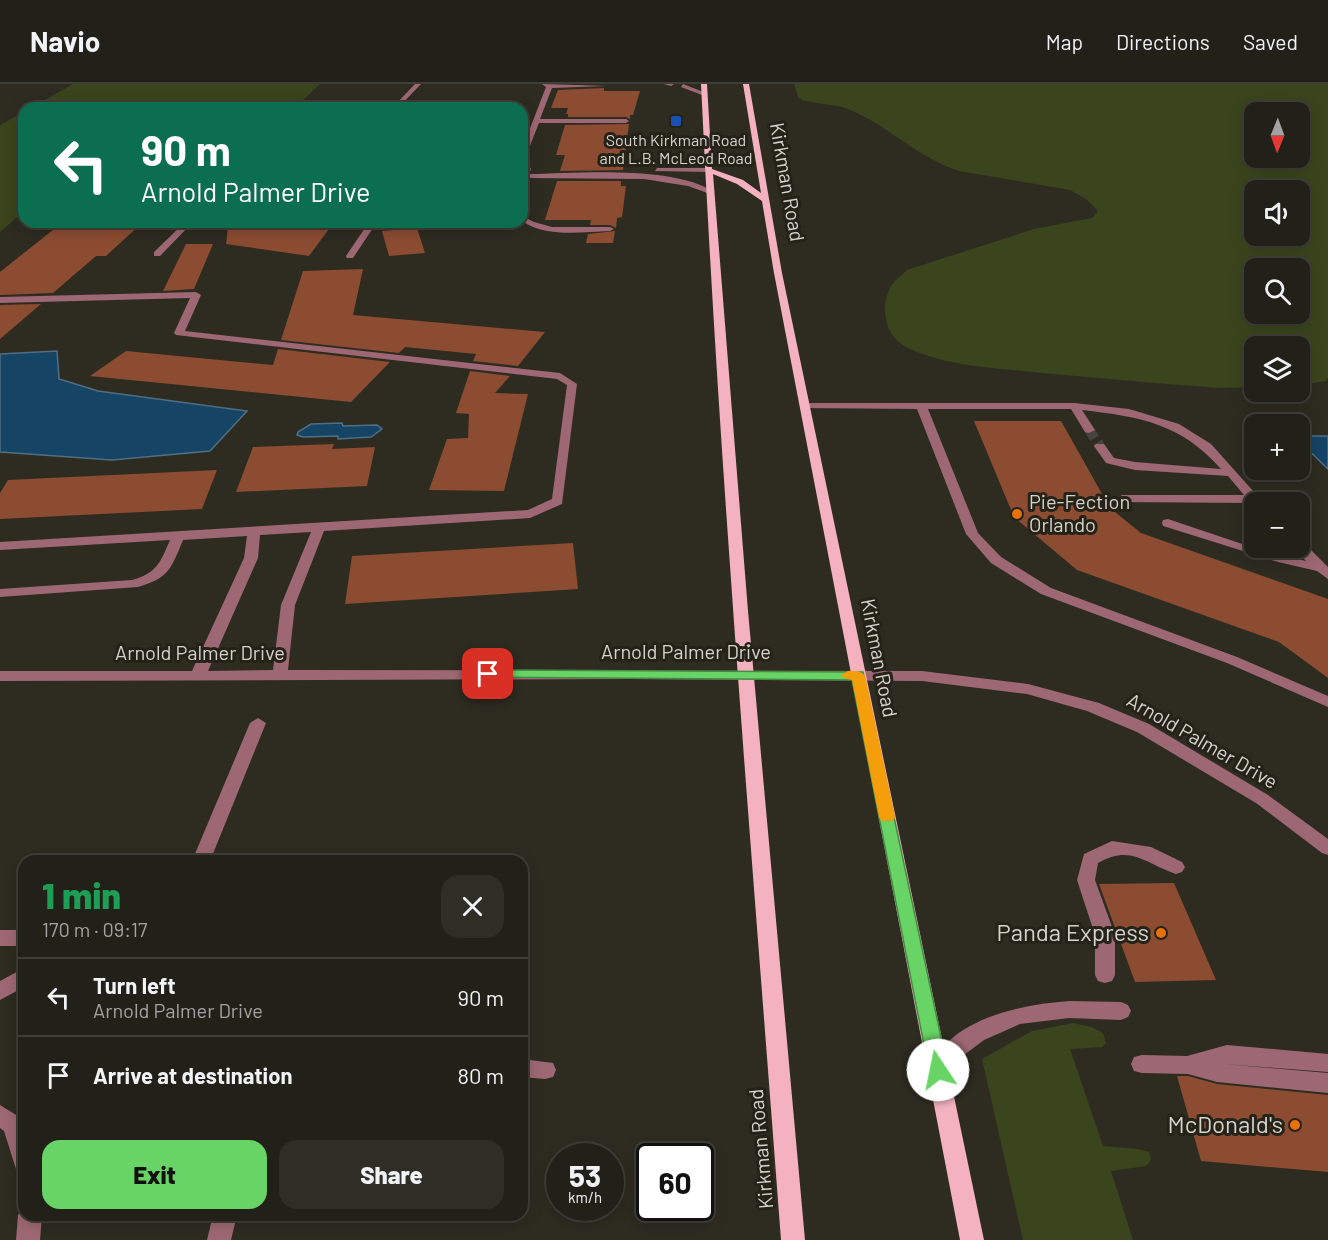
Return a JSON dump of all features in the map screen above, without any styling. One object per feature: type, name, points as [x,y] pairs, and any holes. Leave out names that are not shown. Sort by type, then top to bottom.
[{"type":"main road","name":"Kirkman Road","points":[[704,84],[708,170],[746,675],[793,1240]]},
{"type":"main road","name":"Kirkman Road","points":[[746,84],[805,406],[972,1240]]},
{"type":"main road","points":[[708,170],[740,182],[766,200]]},
{"type":"street","points":[[401,102],[418,84]]},
{"type":"street","points":[[528,143],[547,85],[604,86]]},
{"type":"street","points":[[683,86],[704,94]]},
{"type":"street","points":[[528,126],[626,122]]},
{"type":"street","points":[[528,174],[708,170]]},
{"type":"street","points":[[528,174],[653,177],[682,181],[710,192]]},
{"type":"street","points":[[528,221],[535,225],[558,229],[610,229]]},
{"type":"street","points":[[157,254],[183,228]]},
{"type":"street","points":[[351,256],[369,228]]},
{"type":"street","points":[[0,300],[196,295],[180,333],[198,337],[560,376],[572,384],[558,501],[530,514],[0,546]]},
{"type":"street","points":[[805,406],[1074,406],[1129,412],[1175,426],[1207,446],[1248,492]]},
{"type":"street","points":[[921,406],[972,534],[996,560],[1046,591],[1232,660],[1328,702]]},
{"type":"street","points":[[1074,406],[1089,430]]},
{"type":"street","points":[[1100,446],[1110,461],[1127,465],[1232,473]]},
{"type":"street","points":[[1122,499],[1244,501]]},
{"type":"street","points":[[1168,523],[1324,572]]},
{"type":"street","points":[[280,675],[288,606],[319,526]]},
{"type":"street","points":[[198,675],[251,558],[254,531]]},
{"type":"street","points":[[0,593],[133,584],[154,578],[167,562],[178,536]]},
{"type":"street","points":[[1310,557],[1324,572]]},
{"type":"street","name":"Arnold Palmer Drive","points":[[0,676],[858,675],[922,676],[996,684],[1028,689],[1093,707],[1143,728],[1252,793],[1328,848]]},
{"type":"street","points":[[203,855],[258,723]]},
{"type":"street","points":[[1105,975],[1105,935],[1086,880],[1090,859],[1112,848],[1145,852],[1176,867]]},
{"type":"street","points":[[0,938],[18,938]]},
{"type":"street","points":[[0,992],[18,980]]},
{"type":"street","points":[[938,1070],[949,1054],[974,1035],[995,1023],[1018,1015],[1063,1009],[1121,1011]]},
{"type":"street","points":[[1186,1065],[1227,1054],[1328,1064]]},
{"type":"street","points":[[1142,1064],[1186,1065],[1217,1072],[1328,1083]]},
{"type":"street","points":[[528,1069],[545,1070]]},
{"type":"street","points":[[0,1115],[13,1125],[18,1141]]},
{"type":"street","points":[[28,1240],[30,1221]]},
{"type":"street","points":[[219,1240],[224,1221]]},
{"type":"green space","points":[[73,84],[320,84],[301,102],[42,102]]},
{"type":"green space","points":[[794,84],[1328,84],[1328,378],[1326,381],[1310,383],[1310,336],[1244,336],[1244,387],[1221,388],[974,366],[940,359],[908,348],[894,337],[886,321],[885,312],[885,303],[891,286],[907,270],[1034,229],[1092,218],[1098,211],[1086,199],[1070,190],[959,171],[930,158],[848,109],[802,100],[798,97]]},
{"type":"green space","points":[[18,115],[18,216],[0,232],[0,125]]},
{"type":"green space","points":[[1073,1023],[1091,1027],[1103,1033],[1106,1043],[1102,1047],[1070,1049],[1103,1146],[1149,1152],[1151,1160],[1146,1166],[1111,1171],[1133,1240],[1023,1240],[982,1059],[1032,1031]]},
{"type":"water","points":[[57,351],[59,379],[98,391],[247,411],[210,451],[112,460],[0,452],[0,354]]},
{"type":"water","points":[[342,423],[343,426],[377,425],[382,429],[371,437],[338,439],[338,436],[303,437],[297,435],[311,424]]},
{"type":"water","points":[[1310,436],[1328,436],[1328,469],[1310,452]]},
{"type":"building","points":[[604,88],[604,91],[640,91],[630,119],[626,117],[568,117],[566,114],[568,108],[551,108],[558,90]]},
{"type":"building","points":[[629,124],[623,170],[560,171],[565,155],[556,155],[565,125]]},
{"type":"building","points":[[557,181],[621,181],[621,186],[626,186],[622,217],[617,218],[616,228],[610,225],[590,225],[591,220],[545,220]]},
{"type":"building","points":[[55,228],[136,228],[106,256],[96,256],[53,293],[0,295],[0,272]]},
{"type":"building","points":[[228,228],[329,229],[309,256],[226,244]]},
{"type":"building","points":[[417,228],[425,253],[389,256],[382,231]]},
{"type":"building","points":[[615,231],[613,243],[586,243],[588,234]]},
{"type":"building","points":[[186,244],[213,244],[194,289],[163,291]]},
{"type":"building","points":[[363,269],[353,315],[545,332],[518,366],[473,361],[476,354],[405,347],[399,353],[281,340],[303,271]]},
{"type":"building","points":[[41,304],[0,339],[0,305]]},
{"type":"building","points":[[278,349],[390,362],[351,402],[90,376],[126,351],[273,365]]},
{"type":"building","points":[[470,371],[510,376],[495,393],[528,394],[504,491],[429,490],[447,439],[468,438],[469,414],[456,413]]},
{"type":"building","points":[[974,421],[1061,421],[1110,508],[1141,533],[1328,599],[1328,678],[1279,642],[1077,570],[1014,517]]},
{"type":"building","points":[[334,444],[332,449],[375,447],[367,486],[236,492],[253,447]]},
{"type":"building","points":[[217,470],[202,509],[0,519],[0,493],[8,480]]},
{"type":"building","points":[[573,543],[578,589],[345,604],[352,556]]},
{"type":"building","points":[[1174,883],[1216,980],[1135,982],[1099,884]]},
{"type":"building","points":[[1177,1076],[1188,1076],[1217,1084],[1328,1095],[1328,1172],[1201,1161]]},
{"type":"tunnel","points":[[1089,430],[1100,446]]},
{"type":"slow traffic","points":[[848,675],[858,675],[887,817]]},
{"type":"place","name":"South Kirkman Road and L.B. McLeod Road","points":[[676,121]]},
{"type":"place","name":"Pie-Fection Orlando","points":[[1017,514]]},
{"type":"place","name":"Panda Express","points":[[1161,933]]},
{"type":"place","name":"McDonald's","points":[[1295,1125]]},
{"type":"route","points":[[488,674],[858,675],[938,1070]]}]
